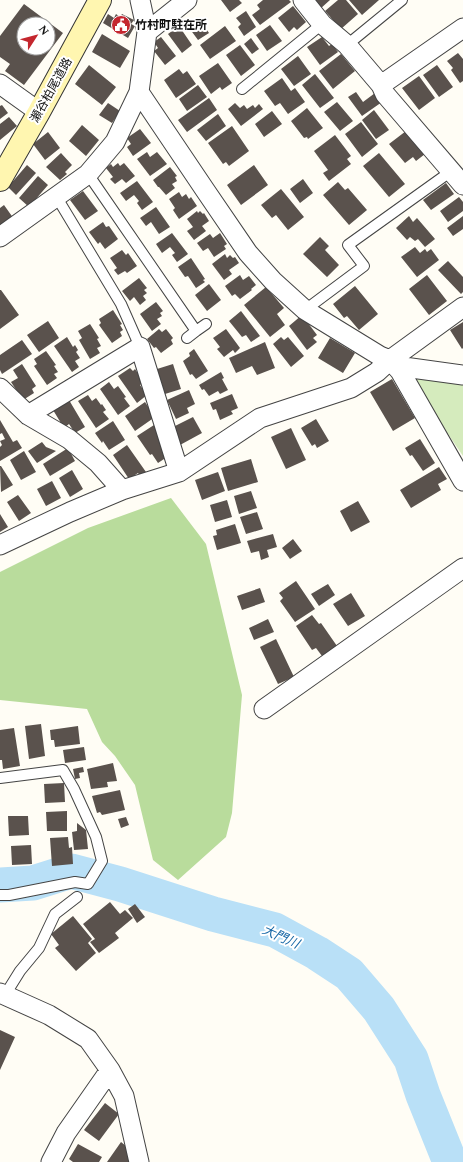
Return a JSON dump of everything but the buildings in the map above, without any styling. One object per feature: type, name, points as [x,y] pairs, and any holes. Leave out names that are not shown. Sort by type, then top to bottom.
[{"type":"main road","name":"瀬谷柏尾道路","points":[[0,180],[100,0]]},
{"type":"street","points":[[0,237],[88,174],[115,142],[139,92],[146,32],[140,0]]},
{"type":"street","points":[[146,32],[187,0]]},
{"type":"street","points":[[303,0],[322,24],[347,44],[381,86],[385,94],[457,178]]},
{"type":"street","points":[[381,86],[463,28]]},
{"type":"street","points":[[0,84],[39,112]]},
{"type":"street","points":[[139,92],[248,253],[273,281],[305,310],[380,356],[404,367],[463,375]]},
{"type":"street","points":[[0,545],[70,512],[122,490],[179,472],[260,418],[351,388],[377,372],[390,360],[463,307]]},
{"type":"street","points":[[28,415],[140,347],[179,472]]},
{"type":"street","points":[[390,360],[400,371],[463,481]]},
{"type":"street","points":[[0,388],[28,415],[69,439],[98,463],[122,490]]},
{"type":"street","points":[[264,709],[463,568]]},
{"type":"street","points":[[2,994],[49,1015],[88,1039],[110,1070],[124,1096],[139,1162]]},
{"type":"street","points":[[51,1162],[66,1134],[110,1070]]},
{"type":"lane","points":[[347,44],[402,0]]},
{"type":"lane","points":[[242,89],[322,24]]},
{"type":"lane","points":[[88,174],[196,331]]},
{"type":"lane","points":[[305,310],[364,266],[348,245],[457,178]]},
{"type":"lane","points":[[56,196],[121,304],[140,347]]},
{"type":"lane","points":[[187,338],[206,324]]},
{"type":"lane","points":[[0,778],[64,770],[74,788],[96,837],[102,861],[88,884],[75,882],[9,895],[0,895]]},
{"type":"lane","points":[[2,994],[39,948],[55,914],[77,897]]},
{"type":"green space","points":[[408,375],[463,384],[463,456]]},
{"type":"green space","points":[[171,498],[206,544],[242,695],[232,813],[226,837],[178,880],[153,860],[135,785],[115,756],[102,742],[87,709],[0,700],[0,572],[88,528]]},
{"type":"waterway","name":"大門川","points":[[0,885],[33,883],[71,871],[120,884],[213,914],[275,930],[317,953],[349,974],[379,1009],[411,1059],[423,1095],[450,1162]]},
{"type":"place","name":"竹村町駐在所","points":[[121,25]]}]
